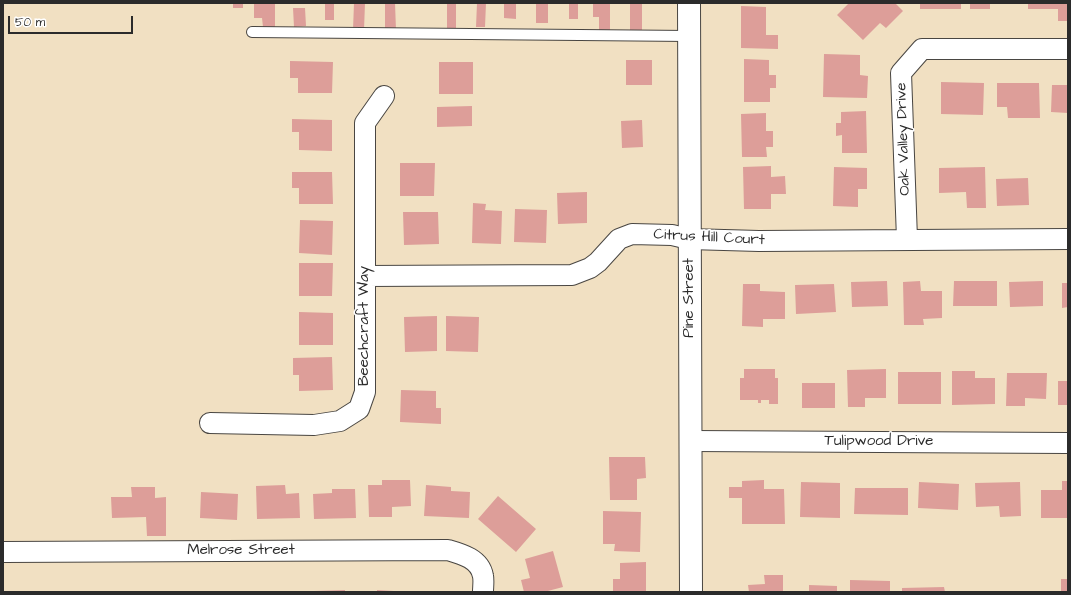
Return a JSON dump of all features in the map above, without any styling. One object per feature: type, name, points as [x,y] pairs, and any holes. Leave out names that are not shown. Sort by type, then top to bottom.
[{"type":"street","name":"Pine Street","points":[[689,3],[691,592]]},
{"type":"street","name":"Oak Valley Drive","points":[[907,239],[901,73],[922,49],[1068,49]]},
{"type":"street","name":"Beechcraft Way","points":[[210,423],[314,425],[340,421],[359,410],[365,392],[365,123],[384,96]]},
{"type":"street","name":"Citrus Hill Court","points":[[365,276],[572,275],[590,268],[598,262],[619,239],[632,234],[672,235],[689,239],[759,241],[1068,239]]},
{"type":"street","name":"Tulipwood Drive","points":[[691,441],[1068,443]]},
{"type":"street","name":"Melrose Street","points":[[3,552],[448,550],[466,555],[476,563],[483,575],[484,592]]},
{"type":"lane","points":[[252,32],[689,36]]},
{"type":"building","points":[[233,3],[243,3],[243,8],[233,8]]},
{"type":"building","points":[[254,3],[275,3],[275,27],[263,27],[262,18],[254,18]]},
{"type":"building","points":[[325,3],[334,3],[334,20],[325,20]]},
{"type":"building","points":[[354,3],[365,3],[364,30],[353,30]]},
{"type":"building","points":[[385,3],[395,3],[396,30],[385,31]]},
{"type":"building","points":[[447,3],[456,3],[456,29],[447,29]]},
{"type":"building","points":[[477,3],[486,3],[485,27],[476,27]]},
{"type":"building","points":[[504,3],[516,3],[516,19],[504,18]]},
{"type":"building","points":[[536,3],[548,3],[548,23],[536,23]]},
{"type":"building","points":[[569,3],[578,3],[578,19],[569,19]]},
{"type":"building","points":[[593,3],[610,3],[610,30],[599,30],[599,17],[593,17]]},
{"type":"building","points":[[630,3],[642,3],[642,31],[630,31]]},
{"type":"building","points":[[849,3],[895,3],[903,11],[886,28],[880,23],[863,40],[837,15]]},
{"type":"building","points":[[920,3],[961,3],[961,9],[920,9]]},
{"type":"building","points":[[970,3],[990,3],[990,9],[970,9]]},
{"type":"building","points":[[1028,3],[1068,3],[1068,21],[1058,21],[1058,9],[1028,9]]},
{"type":"building","points":[[741,6],[766,7],[766,35],[778,35],[778,49],[741,48]]},
{"type":"building","points":[[293,8],[305,8],[306,26],[294,27]]},
{"type":"building","points":[[824,54],[860,55],[860,75],[868,76],[867,98],[823,97]]},
{"type":"building","points":[[744,59],[769,60],[769,75],[776,75],[776,88],[770,88],[770,102],[744,102]]},
{"type":"building","points":[[626,60],[652,60],[652,85],[626,85]]},
{"type":"building","points":[[290,61],[333,62],[332,93],[298,93],[298,78],[290,78]]},
{"type":"building","points":[[439,62],[473,62],[473,94],[439,94]]},
{"type":"building","points":[[941,82],[984,83],[983,115],[941,114]]},
{"type":"building","points":[[997,83],[1039,83],[1040,118],[1008,118],[1007,107],[997,107]]},
{"type":"building","points":[[1052,85],[1068,85],[1068,113],[1051,112]]},
{"type":"building","points":[[472,106],[472,126],[437,127],[437,107]]},
{"type":"building","points":[[866,111],[867,153],[842,153],[842,135],[836,136],[836,123],[841,123],[841,112]]},
{"type":"building","points":[[766,113],[766,131],[773,131],[773,147],[766,147],[767,157],[742,157],[741,114]]},
{"type":"building","points":[[292,119],[332,120],[332,151],[299,150],[299,132],[292,132]]},
{"type":"building","points":[[642,120],[643,147],[622,148],[621,121]]},
{"type":"building","points":[[400,163],[435,163],[434,196],[400,196]]},
{"type":"building","points":[[771,166],[771,177],[785,176],[786,194],[771,194],[771,209],[744,209],[743,167]]},
{"type":"building","points":[[834,167],[867,168],[867,189],[858,189],[858,207],[833,206]]},
{"type":"building","points":[[985,167],[986,208],[967,208],[966,192],[939,193],[939,168]]},
{"type":"building","points":[[292,172],[332,172],[333,204],[299,204],[299,188],[292,188]]},
{"type":"building","points":[[1028,178],[1029,205],[997,206],[996,179]]},
{"type":"building","points":[[587,192],[587,223],[558,224],[557,193]]},
{"type":"building","points":[[473,203],[486,204],[485,210],[502,211],[501,244],[472,243]]},
{"type":"building","points":[[515,209],[547,210],[546,243],[514,242]]},
{"type":"building","points":[[403,212],[438,212],[439,244],[404,245]]},
{"type":"building","points":[[300,220],[333,221],[332,255],[299,253]]},
{"type":"building","points":[[299,263],[333,263],[332,296],[299,296]]},
{"type":"building","points":[[887,281],[888,306],[852,307],[851,282]]},
{"type":"building","points":[[920,281],[921,291],[942,291],[942,318],[923,319],[924,325],[904,325],[903,282]]},
{"type":"building","points":[[954,281],[997,281],[997,306],[953,306]]},
{"type":"building","points":[[1043,281],[1043,306],[1010,307],[1009,282]]},
{"type":"building","points":[[1062,283],[1068,283],[1068,307],[1062,308]]},
{"type":"building","points":[[743,284],[760,284],[760,291],[785,292],[785,319],[763,319],[763,327],[742,326]]},
{"type":"building","points":[[834,284],[836,312],[796,314],[795,285]]},
{"type":"building","points":[[299,312],[333,313],[333,345],[299,345]]},
{"type":"building","points":[[437,316],[437,351],[405,352],[404,317]]},
{"type":"building","points":[[446,316],[479,317],[478,352],[446,351]]},
{"type":"building","points":[[332,357],[333,390],[299,391],[299,375],[293,375],[293,358]]},
{"type":"building","points":[[744,369],[775,369],[775,378],[778,378],[778,404],[769,404],[769,400],[761,400],[761,403],[758,403],[758,400],[740,400],[740,378],[744,378]]},
{"type":"building","points":[[886,369],[886,398],[865,398],[865,407],[848,407],[847,370]]},
{"type":"building","points":[[952,371],[975,371],[975,378],[995,378],[995,404],[952,405]]},
{"type":"building","points":[[898,372],[941,372],[941,404],[898,404]]},
{"type":"building","points":[[1007,373],[1047,373],[1046,399],[1025,398],[1025,406],[1006,406]]},
{"type":"building","points":[[1058,381],[1068,381],[1068,405],[1058,405]]},
{"type":"building","points":[[802,383],[835,383],[835,408],[802,408]]},
{"type":"building","points":[[401,390],[436,391],[436,408],[441,408],[441,424],[400,422]]},
{"type":"building","points":[[609,457],[645,457],[646,478],[637,479],[637,500],[610,500]]},
{"type":"building","points":[[382,480],[410,480],[411,506],[392,507],[392,517],[369,517],[368,485],[382,485]]},
{"type":"building","points":[[764,480],[764,489],[784,489],[785,524],[742,524],[742,498],[729,498],[729,487],[742,487],[742,481]]},
{"type":"building","points":[[1062,481],[1068,481],[1068,518],[1041,518],[1041,490],[1062,490]]},
{"type":"building","points":[[801,482],[840,483],[840,518],[800,517]]},
{"type":"building","points":[[919,482],[959,484],[958,510],[918,508]]},
{"type":"building","points":[[1020,482],[1021,516],[1000,517],[999,506],[976,507],[975,483]]},
{"type":"building","points":[[285,485],[286,494],[299,493],[300,518],[257,519],[256,486]]},
{"type":"building","points":[[426,485],[451,487],[451,491],[470,492],[469,518],[424,516]]},
{"type":"building","points":[[131,487],[155,487],[155,498],[166,497],[166,536],[147,536],[146,517],[112,518],[111,497],[132,497]]},
{"type":"building","points":[[855,488],[908,488],[908,515],[854,514]]},
{"type":"building","points":[[332,489],[355,489],[356,518],[314,519],[313,494],[332,493]]},
{"type":"building","points":[[201,492],[238,494],[237,520],[200,518]]},
{"type":"building","points":[[498,496],[536,529],[516,552],[478,519]]},
{"type":"building","points":[[603,511],[641,512],[640,552],[614,551],[615,544],[603,544]]},
{"type":"building","points":[[553,551],[563,587],[544,592],[524,592],[521,580],[530,578],[525,559]]},
{"type":"building","points":[[646,562],[646,592],[613,592],[613,579],[620,579],[620,563]]},
{"type":"building","points":[[764,575],[783,575],[783,592],[749,592],[748,585],[765,584]]},
{"type":"building","points":[[1061,579],[1068,579],[1068,592],[1061,592]]},
{"type":"building","points":[[850,580],[890,581],[890,592],[850,592]]},
{"type":"building","points":[[809,585],[837,586],[837,592],[809,592]]},
{"type":"building","points":[[944,587],[945,592],[902,592],[902,588]]},
{"type":"building","points":[[345,590],[345,592],[314,592],[314,591]]},
{"type":"building","points":[[377,590],[394,591],[394,592],[377,592]]}]
